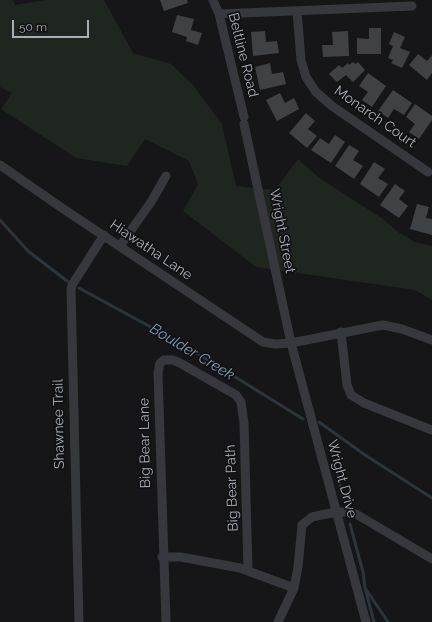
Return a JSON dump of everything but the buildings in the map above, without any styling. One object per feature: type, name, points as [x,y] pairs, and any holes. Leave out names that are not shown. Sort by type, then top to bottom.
[{"type":"street","name":"Beltline Road","points":[[213,0],[219,14],[244,121]]},
{"type":"street","points":[[219,14],[412,6]]},
{"type":"street","name":"Monarch Court","points":[[297,11],[301,60],[306,77],[316,92],[332,106],[428,172]]},
{"type":"street","name":"Wright Street","points":[[244,121],[291,343]]},
{"type":"street","name":"Hiawatha Lane","points":[[0,164],[259,340],[270,344],[291,343],[383,325],[402,329],[432,340]]},
{"type":"street","points":[[120,246],[151,202],[166,176]]},
{"type":"street","name":"Shawnee Trail","points":[[79,622],[71,290],[72,285],[104,236]]},
{"type":"street","points":[[341,332],[347,384],[352,395],[364,403],[432,430]]},
{"type":"street","name":"Wright Drive","points":[[291,343],[366,622]]},
{"type":"street","name":"Big Bear Lane","points":[[166,622],[162,557],[158,373],[160,362],[173,360],[180,363],[236,394],[243,406]]},
{"type":"street","name":"Big Bear Path","points":[[243,406],[248,570]]},
{"type":"street","points":[[278,622],[294,588],[298,567],[302,525],[312,518],[336,512],[356,514],[432,559]]},
{"type":"street","points":[[162,557],[181,557],[248,570],[294,588]]},
{"type":"shaded area","points":[[0,0],[13,0],[15,5],[45,0],[104,0],[133,53],[171,64],[192,84],[222,124],[236,186],[275,190],[298,159],[318,177],[383,219],[398,232],[415,242],[432,246],[432,300],[415,290],[256,267],[183,211],[198,184],[189,161],[145,139],[127,166],[76,158],[1,109],[12,93],[0,87]]},
{"type":"waterway","name":"Boulder Creek","points":[[0,220],[28,251],[67,281]]},
{"type":"waterway","name":"Boulder Creek","points":[[79,288],[182,344],[303,419]]},
{"type":"waterway","name":"Boulder Creek","points":[[319,422],[365,455],[432,498]]},
{"type":"waterway","points":[[331,449],[344,502]]},
{"type":"waterway","points":[[350,524],[363,572],[365,588],[388,622]]},
{"type":"waterway","points":[[365,588],[374,622]]}]
